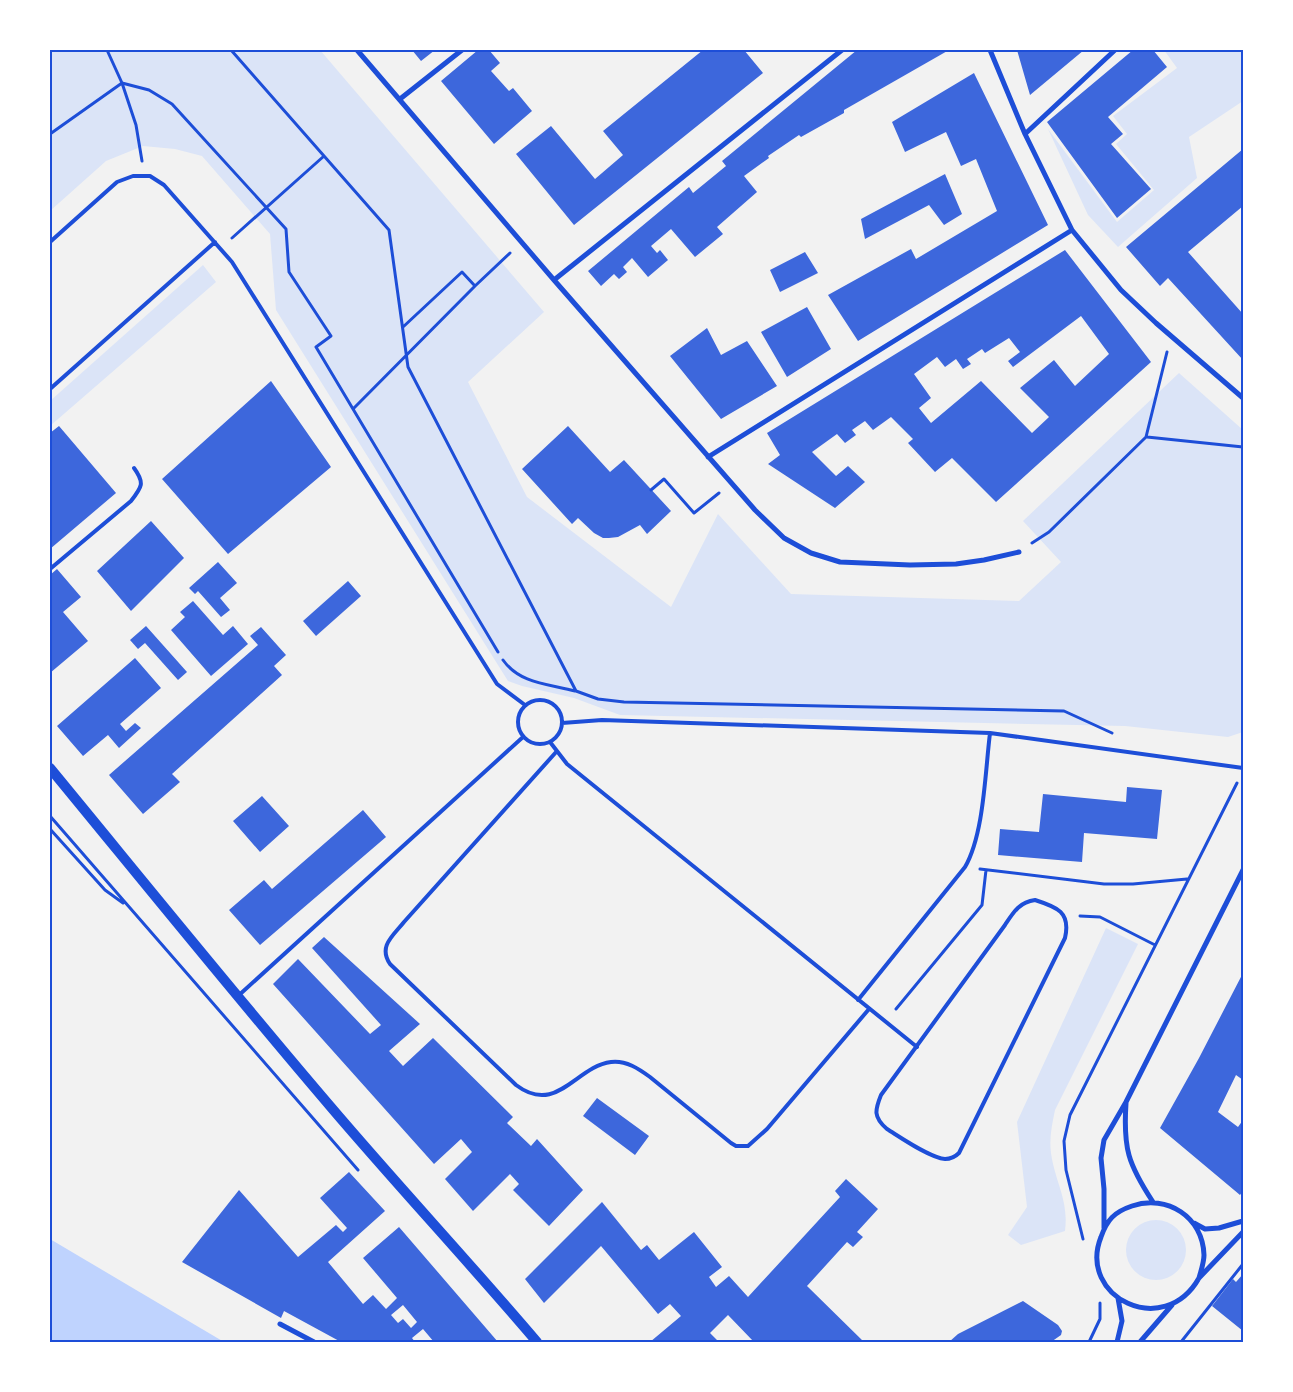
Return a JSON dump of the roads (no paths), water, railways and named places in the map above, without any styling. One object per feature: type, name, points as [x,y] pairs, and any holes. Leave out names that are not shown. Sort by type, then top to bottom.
[{"type":"main road","points":[[50,768],[331,1108],[537,1342]]},
{"type":"street","points":[[357,50],[708,457],[755,510],[784,538],[811,553],[840,562],[910,565],[956,564],[1019,552]]},
{"type":"street","points":[[400,100],[462,50]]},
{"type":"street","points":[[554,280],[842,50]]},
{"type":"street","points":[[990,50],[1025,134],[1072,230],[1121,290],[1243,398]]},
{"type":"street","points":[[1025,134],[1114,50]]},
{"type":"street","points":[[708,457],[1072,230]]},
{"type":"street","points":[[1104,1228],[1104,1189],[1101,1158],[1104,1140],[1126,1102],[1243,870]]},
{"type":"street","points":[[1126,1102],[1124,1126],[1128,1156],[1134,1173],[1153,1202]]},
{"type":"street","points":[[1243,1221],[1219,1228],[1204,1229],[1174,1207],[1153,1202],[1124,1208],[1111,1217],[1104,1228],[1098,1244],[1097,1264],[1104,1282],[1118,1298],[1132,1306],[1148,1309],[1161,1308],[1173,1304],[1182,1298],[1243,1232]]},
{"type":"street","points":[[1192,1222],[1201,1239],[1204,1256],[1199,1278]]},
{"type":"street","points":[[1118,1298],[1122,1321],[1118,1342]]},
{"type":"street","points":[[1140,1342],[1173,1304]]},
{"type":"street","points":[[280,1324],[314,1342]]},
{"type":"lane","points":[[50,242],[117,182],[133,176],[150,176],[164,185],[215,242],[237,271],[497,684],[524,705]]},
{"type":"lane","points":[[50,389],[215,242]]},
{"type":"lane","points":[[50,569],[131,501],[139,491],[142,482],[134,468]]},
{"type":"lane","points":[[531,701],[547,701],[553,704],[560,713],[562,723],[556,736],[550,742],[532,742],[523,737],[518,724],[518,717],[524,705],[531,701]]},
{"type":"lane","points":[[562,723],[602,720],[990,733],[1243,768]]},
{"type":"lane","points":[[858,1000],[971,858],[978,831],[990,733]]},
{"type":"lane","points":[[238,996],[523,737]]},
{"type":"lane","points":[[550,742],[567,764],[917,1048]]},
{"type":"lane","points":[[557,750],[388,942],[384,949],[384,957],[390,964],[525,1092],[541,1095],[550,1094],[566,1087],[603,1064],[612,1062],[623,1063],[640,1070],[731,1143],[742,1147],[748,1146],[767,1129],[869,1009]]},
{"type":"lane","points":[[1035,900],[1053,906],[1064,915],[1067,928],[1065,938],[967,1138],[954,1158],[936,1157],[887,1129],[877,1118],[876,1111],[881,1095],[917,1048],[1021,904],[1035,900]]},
{"type":"water","points":[[50,1239],[224,1342],[50,1342]]}]
